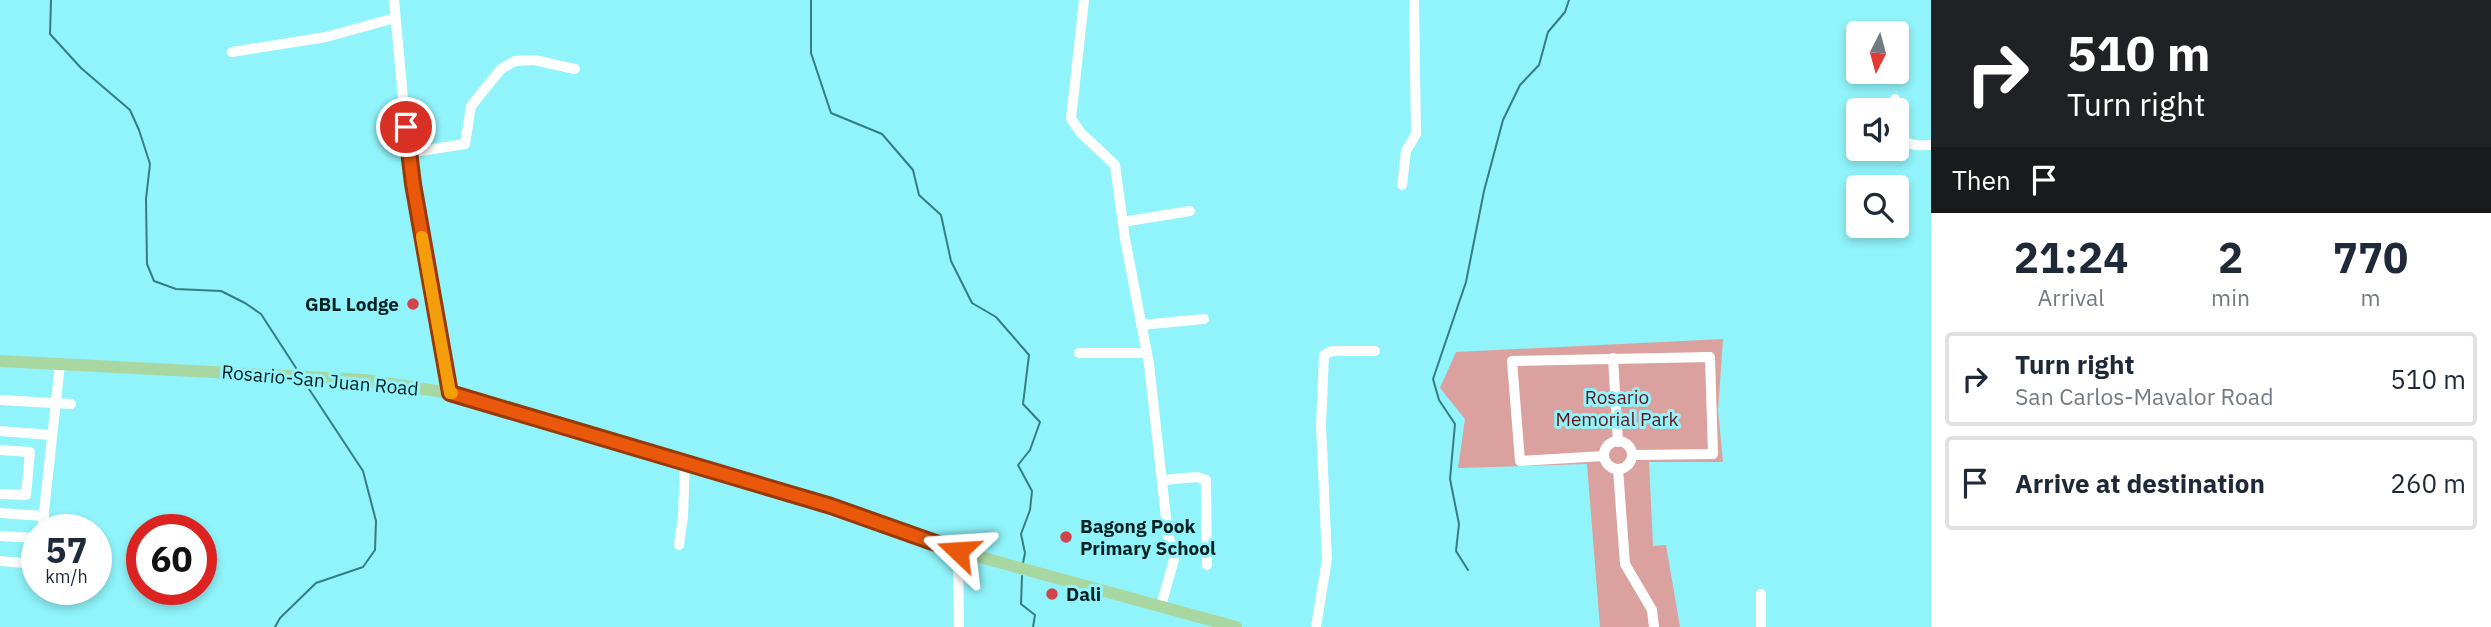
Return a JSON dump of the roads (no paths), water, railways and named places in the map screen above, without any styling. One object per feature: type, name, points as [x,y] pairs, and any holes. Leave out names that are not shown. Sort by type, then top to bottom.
[{"type":"main road","name":"Rosario-San Juan Road","points":[[0,361],[365,380],[450,393],[831,506],[958,551],[1236,627]]},
{"type":"street","points":[[394,0],[408,153],[450,393]]},
{"type":"street","points":[[1084,0],[1071,119],[1082,134],[1115,165],[1122,222],[1147,353],[1168,537],[1175,556],[1161,606]]},
{"type":"street","points":[[1402,186],[1406,151],[1416,134],[1413,0]]},
{"type":"street","points":[[232,52],[326,37],[395,18]]},
{"type":"street","points":[[408,153],[465,144],[471,106],[501,69],[515,61],[534,60],[575,69]]},
{"type":"street","points":[[1909,144],[1931,145]]},
{"type":"street","points":[[1122,222],[1191,211]]},
{"type":"street","points":[[1142,325],[1204,318]]},
{"type":"street","points":[[1316,627],[1327,559],[1321,425],[1324,355],[1332,351],[1375,351]]},
{"type":"street","points":[[1079,353],[1147,353]]},
{"type":"street","points":[[1604,456],[1520,461],[1512,361],[1710,357],[1713,454],[1632,455]]},
{"type":"street","points":[[1613,358],[1618,442]]},
{"type":"street","points":[[44,514],[60,364]]},
{"type":"street","points":[[0,400],[71,404]]},
{"type":"street","points":[[0,431],[51,435]]},
{"type":"street","points":[[1618,442],[1629,447],[1632,455],[1629,463],[1618,469],[1608,465],[1604,456],[1607,447],[1618,442]]},
{"type":"street","points":[[0,450],[30,452],[26,495],[0,494]]},
{"type":"street","points":[[679,545],[685,461]]},
{"type":"street","points":[[1618,469],[1625,564],[1652,610],[1654,627]]},
{"type":"street","points":[[1163,480],[1197,477],[1206,480],[1207,565]]},
{"type":"street","points":[[0,513],[21,514]]},
{"type":"street","points":[[0,536],[21,537]]},
{"type":"street","points":[[958,551],[959,627]]},
{"type":"street","points":[[0,561],[21,563]]},
{"type":"street","points":[[1761,594],[1761,627]]},
{"type":"waterway","points":[[51,0],[50,34],[81,68],[130,110],[139,130],[150,164],[146,199],[147,264],[154,281],[176,289],[221,291],[245,303],[261,314],[296,368]]},
{"type":"waterway","points":[[811,0],[811,53],[831,113],[882,134],[913,170],[919,195],[941,215],[951,261],[972,303],[996,317],[1029,355],[1023,404],[1040,422],[1030,450],[1018,465],[1032,491],[1030,510],[1021,534],[1025,553],[1023,563]]},
{"type":"waterway","points":[[1468,570],[1456,551],[1459,524],[1450,479],[1455,424],[1439,400],[1433,379],[1466,282],[1484,191],[1503,120],[1520,85],[1539,65],[1548,32],[1565,12],[1569,0]]},
{"type":"waterway","points":[[275,627],[280,618],[316,583],[363,567],[375,550],[376,521],[363,471],[307,386]]},
{"type":"waterway","points":[[1022,576],[1021,604],[1035,615],[1033,627]]},
{"type":"place","name":"GBL Lodge","points":[[413,304]]},
{"type":"place","name":"Bagong Pook Primary School","points":[[1066,537]]},
{"type":"place","name":"Dali","points":[[1052,594]]},
{"type":"park label","name":"Rosario Memorial Park","points":[[1617,408]]}]
